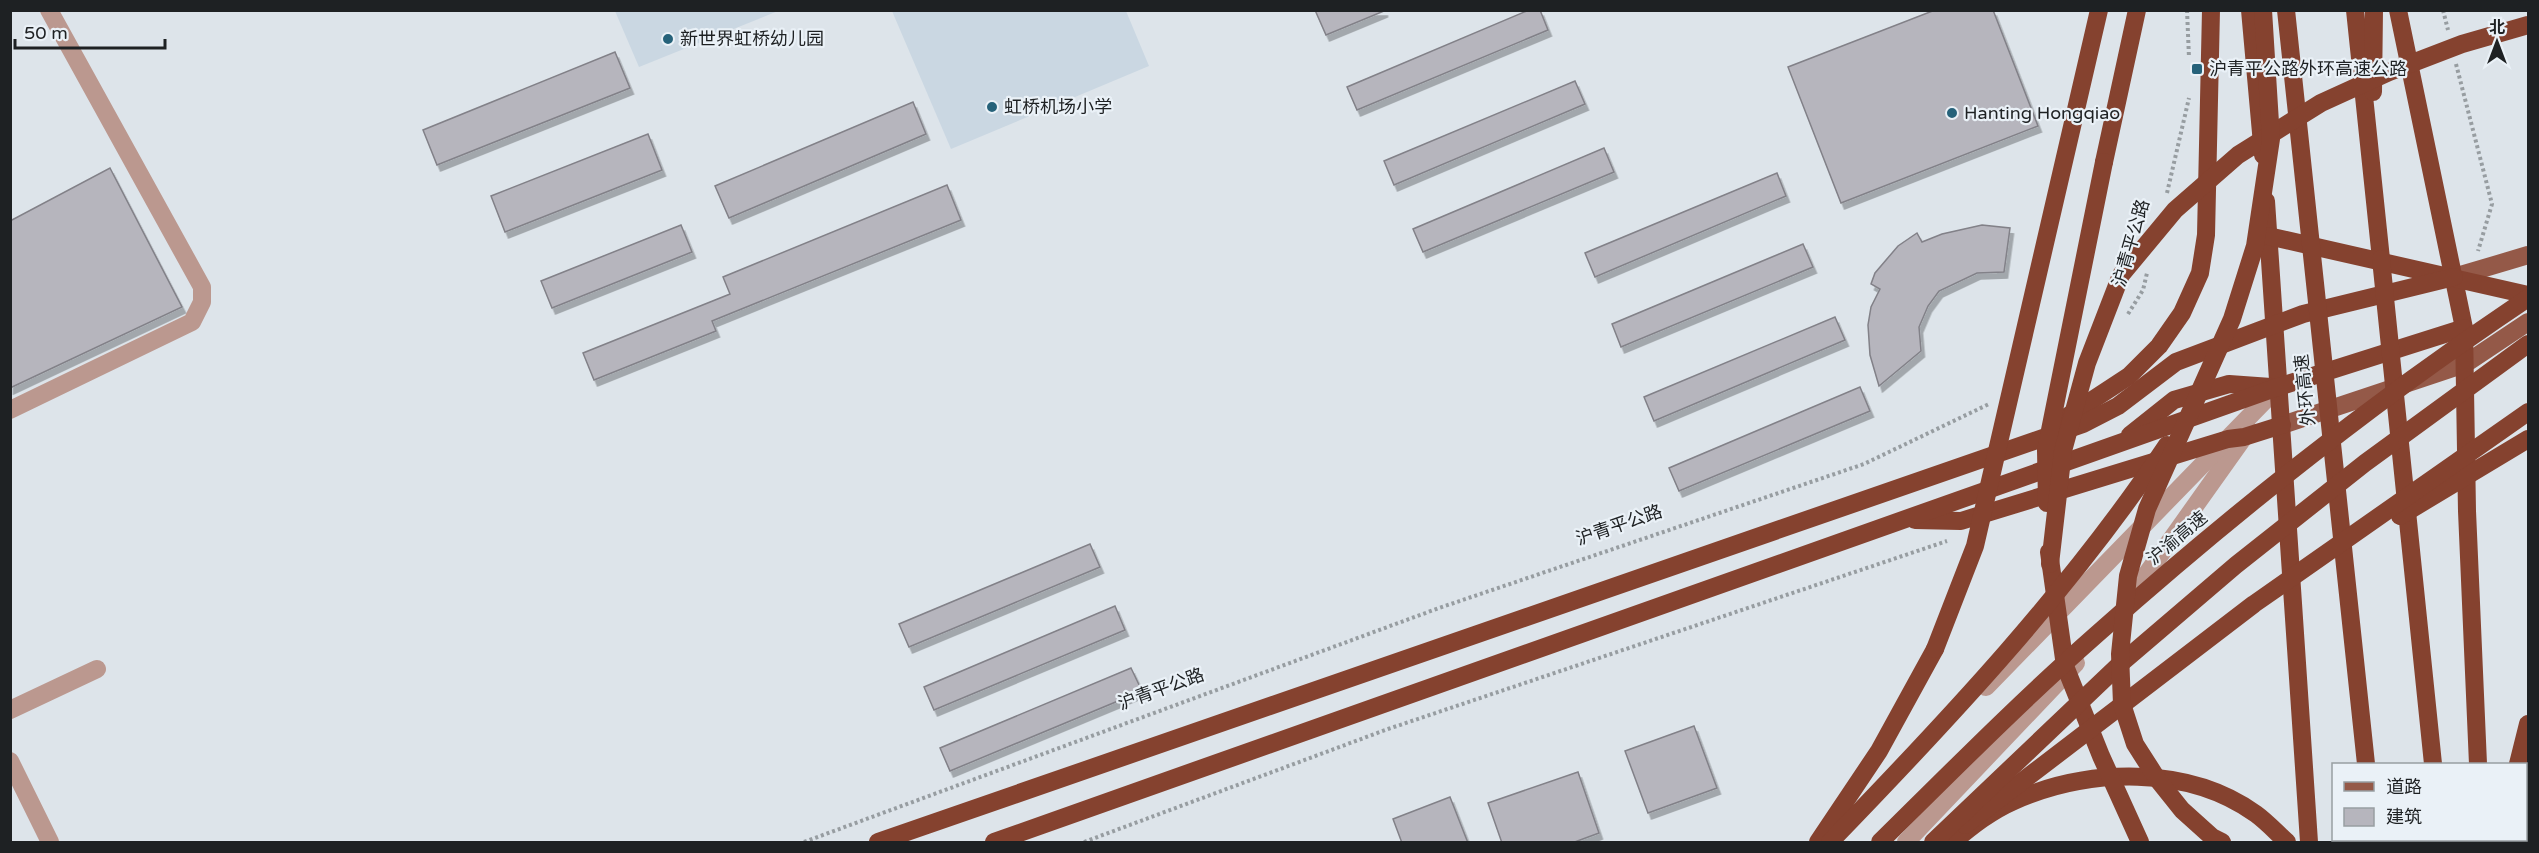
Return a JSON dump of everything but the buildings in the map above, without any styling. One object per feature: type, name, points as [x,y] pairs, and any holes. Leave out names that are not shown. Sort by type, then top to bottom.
[{"type":"highway","points":[[1818,843],[1879,751],[1935,649],[1975,546],[2099,10]]},
{"type":"highway","points":[[2137,10],[2046,450],[2050,564],[2065,666],[2101,756],[2140,843]]},
{"type":"highway","points":[[2021,446],[2129,376],[2159,346],[2182,313],[2200,273],[2206,235],[2211,10]]},
{"type":"highway","points":[[2250,10],[2282,425],[2308,843]]},
{"type":"highway","points":[[2222,843],[2182,810],[2157,780],[2135,744],[2122,704],[2120,654],[2128,576],[2147,509],[2232,319],[2254,246],[2271,139],[2263,10]]},
{"type":"highway","name":"外环高速","points":[[2286,10],[2366,763]]},
{"type":"highway","points":[[2355,10],[2433,763]]},
{"type":"highway","points":[[2374,10],[2373,89],[2381,259]]},
{"type":"highway","points":[[2398,10],[2463,275],[2467,511],[2478,763]]},
{"type":"highway","points":[[2050,564],[2063,451],[2087,363],[2121,275],[2175,210],[2238,155],[2320,103],[2389,72],[2462,44],[2529,25]]},
{"type":"highway","points":[[2268,236],[2463,275],[2529,297]]},
{"type":"highway","points":[[878,843],[2083,424],[2118,405],[2176,362],[2303,314],[2463,275]]},
{"type":"highway","points":[[2342,431],[2529,286]]},
{"type":"highway","name":"沪渝高速","points":[[1880,843],[1987,736],[2095,636],[2215,533],[2342,431],[2529,297]]},
{"type":"highway","points":[[994,843],[2121,444],[2174,399],[2229,384],[2278,387],[2464,328]]},
{"type":"highway","points":[[1933,843],[2119,664],[2236,565],[2365,463],[2529,344]]},
{"type":"highway","points":[[1830,843],[2051,601],[2131,499],[2196,401]]},
{"type":"highway","points":[[1942,843],[2254,604],[2529,412]]},
{"type":"highway","points":[[1905,520],[1962,521],[2282,425]]},
{"type":"highway","points":[[2254,604],[2529,439]]},
{"type":"highway","points":[[2519,763],[2529,724]]},
{"type":"highway","points":[[1953,843],[1975,823],[2014,801],[2066,784],[2119,776],[2173,779],[2222,795],[2256,814],[2286,843]]},
{"type":"main road","points":[[2463,275],[2529,255]]},
{"type":"main road","points":[[2464,328],[2529,297]]},
{"type":"main road","points":[[2282,425],[2465,364],[2529,322]]},
{"type":"street","points":[[10,410],[192,322],[202,302],[202,287],[49,10]]},
{"type":"street","points":[[1837,843],[1864,812],[2236,438],[2278,387]]},
{"type":"street","points":[[1906,843],[2100,639],[2236,438]]},
{"type":"street","points":[[10,710],[98,669]]},
{"type":"street","points":[[10,761],[50,843]]},
{"type":"path","points":[[2187,10],[2190,68]]},
{"type":"path","points":[[2443,10],[2448,33]]},
{"type":"path","points":[[2454,56],[2492,204],[2463,275]]},
{"type":"path","name":"沪青平公路","points":[[2164,201],[2191,91]]},
{"type":"path","name":"沪青平公路","points":[[2125,319],[2144,290],[2149,268]]},
{"type":"path","name":"沪青平公路","points":[[804,843],[1439,608],[1864,464],[1990,403]]},
{"type":"path","points":[[1084,843],[1388,729],[1949,540]]},
{"type":"shaded area","name":"新世界虹桥幼儿园","points":[[615,11],[778,11],[639,67]]},
{"type":"shaded area","name":"虹桥机场小学","points":[[892,11],[1126,11],[1149,66],[951,149]]},
{"type":"place","name":"新世界虹桥幼儿园","points":[[668,39]]},
{"type":"place","name":"沪青平公路外环高速公路","points":[[2197,69]]},
{"type":"place","name":"虹桥机场小学","points":[[992,107]]},
{"type":"place","name":"Hanting Hongqiao","points":[[1952,113]]}]
